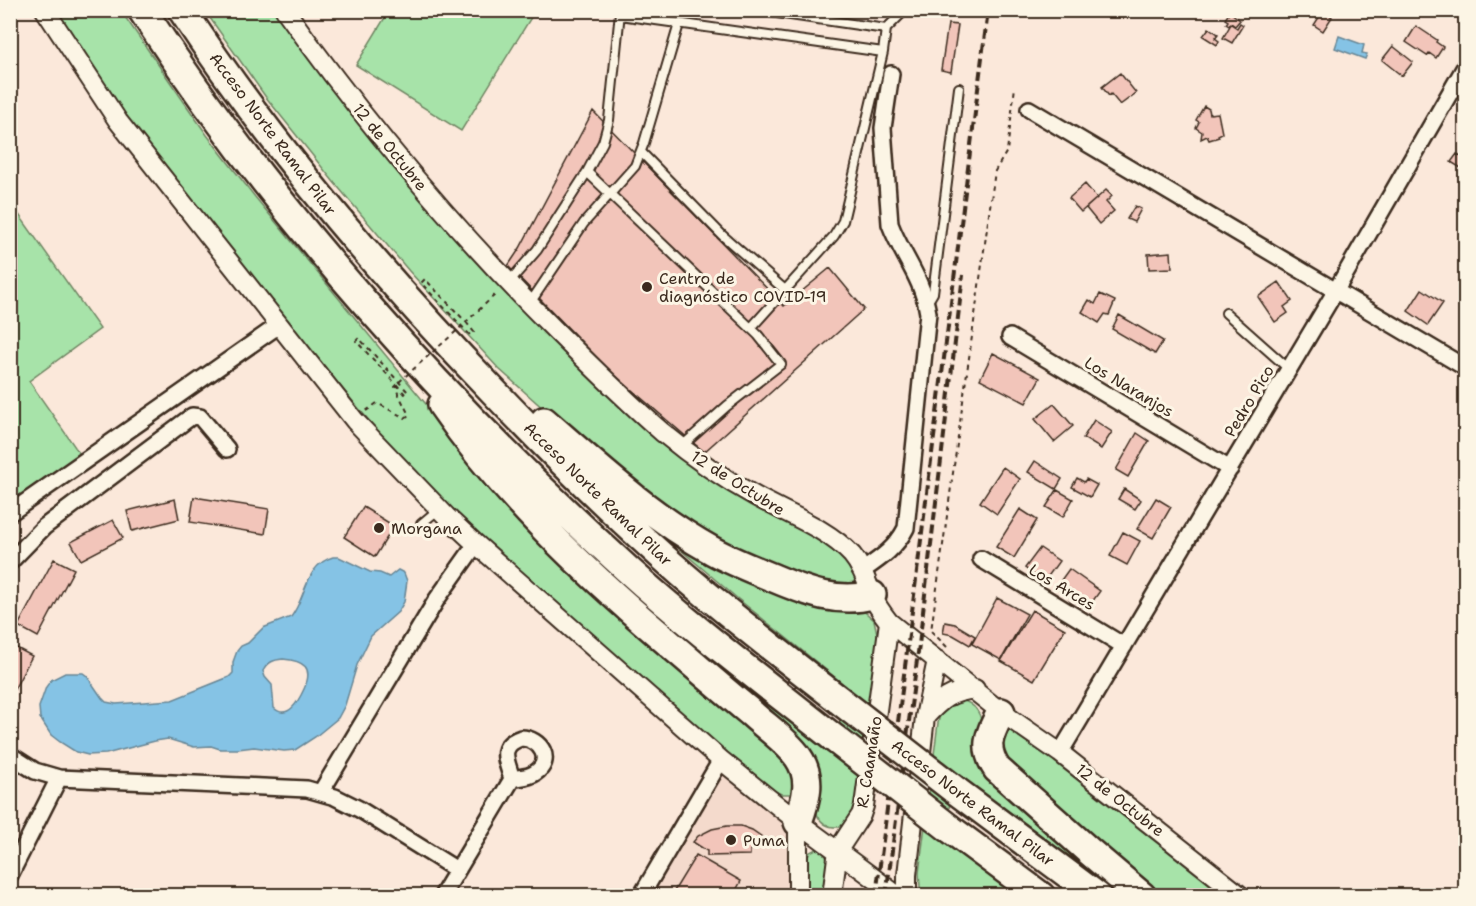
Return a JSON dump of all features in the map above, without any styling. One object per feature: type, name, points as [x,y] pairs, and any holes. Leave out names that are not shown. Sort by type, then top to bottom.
[{"type":"highway","name":"Acceso Norte Ramal Pilar","points":[[142,10],[208,105],[327,257],[390,330],[531,477],[670,607],[949,828],[1041,896]]},
{"type":"highway","name":"Acceso Norte Ramal Pilar","points":[[182,10],[247,103],[370,257],[435,331],[613,512],[747,628],[1096,896]]},
{"type":"highway","points":[[390,330],[464,436],[502,484],[540,525],[651,628],[798,757],[807,788],[807,799],[798,822]]},
{"type":"highway","points":[[435,331],[597,467],[684,533],[712,551],[741,565],[821,595],[856,599],[872,596]]},
{"type":"highway","points":[[1001,712],[991,731],[988,747],[990,758],[997,769],[1142,896]]},
{"type":"street","points":[[45,10],[118,121],[279,325],[355,421],[439,509],[721,760],[798,822],[898,896]]},
{"type":"street","name":"12 de Octubre","points":[[285,10],[397,157],[508,283],[602,377],[681,447],[714,471],[828,536],[851,554],[862,571],[878,607],[889,622],[943,655],[975,689],[1001,712],[1060,753],[1241,896]]},
{"type":"street","name":"Pedro Pico","points":[[1060,753],[1335,292],[1466,65]]},
{"type":"street","points":[[862,571],[889,552],[900,540],[906,528],[928,313],[920,283],[894,236],[890,224],[883,128],[891,74]]},
{"type":"street","points":[[1029,110],[1466,368]]},
{"type":"street","points":[[10,513],[279,325]]},
{"type":"street","name":"Los Naranjos","points":[[1010,337],[1230,469]]},
{"type":"street","points":[[10,562],[44,527],[192,416],[200,417],[227,449]]},
{"type":"street","points":[[321,792],[437,599],[476,544]]},
{"type":"street","name":"Los Arces","points":[[981,559],[1124,646]]},
{"type":"street","name":"R. Caamaño","points":[[832,896],[838,850],[861,815],[864,806],[889,622]]},
{"type":"street","points":[[907,896],[907,875],[926,717],[943,655]]},
{"type":"street","points":[[926,717],[947,696],[958,691],[975,689]]},
{"type":"street","points":[[10,755],[35,771],[59,778],[307,789],[321,792],[358,809],[457,870]]},
{"type":"street","points":[[642,896],[721,760]]},
{"type":"street","points":[[10,875],[59,778]]},
{"type":"street","points":[[442,896],[512,779]]},
{"type":"street","points":[[798,822],[798,896]]},
{"type":"lane","points":[[756,10],[886,28]]},
{"type":"lane","points":[[751,328],[834,236],[843,220],[883,52],[886,28],[905,10]]},
{"type":"lane","points":[[508,283],[537,250],[587,172],[603,142],[609,120],[620,13],[679,24],[883,52]]},
{"type":"lane","points":[[529,304],[584,223],[635,166],[679,24]]},
{"type":"lane","points":[[927,304],[933,292],[959,88]]},
{"type":"lane","points":[[640,152],[722,235],[785,290]]},
{"type":"lane","points":[[587,172],[751,328],[781,364],[681,447]]},
{"type":"lane","points":[[1226,313],[1289,369]]},
{"type":"lane","points":[[421,524],[439,509]]},
{"type":"path","points":[[943,655],[932,631],[995,171],[1007,151],[1015,87]]},
{"type":"path","points":[[425,279],[466,322],[474,332],[470,335],[422,283],[425,279]]},
{"type":"path","points":[[466,322],[508,283]]},
{"type":"path","points":[[355,421],[377,403],[405,418],[409,415],[395,387],[462,326]]},
{"type":"path","points":[[359,338],[398,384],[356,341],[359,338]]},
{"type":"shaded area","points":[[720,770],[790,828],[790,895],[646,896]]},
{"type":"green space","points":[[55,11],[121,11],[207,135],[255,197],[487,478],[777,749],[800,777],[793,794],[781,794],[771,789],[694,728],[480,537],[395,451],[195,209],[118,110]]},
{"type":"green space","points":[[205,11],[277,11],[466,245],[748,501],[821,541],[841,555],[855,573],[855,580],[845,592],[709,540],[584,445],[499,369],[409,271],[333,181],[265,96]]},
{"type":"green space","points":[[389,11],[535,11],[461,131],[356,65]]},
{"type":"green space","points":[[10,202],[100,329],[29,381],[84,460],[10,513]]},
{"type":"green space","points":[[647,521],[678,536],[859,607],[874,620],[878,638],[858,794],[852,815],[840,827],[832,827],[821,821],[816,809],[814,788],[652,611],[834,756],[846,686],[738,599]]},
{"type":"green space","points":[[960,700],[971,704],[978,711],[983,732],[1122,895],[955,772],[944,838],[1014,895],[923,894],[919,873],[938,723],[941,710]]},
{"type":"green space","points":[[1011,730],[1018,732],[1056,758],[1229,895],[1155,895],[1017,779],[993,743],[1005,732]]},
{"type":"green space","points":[[816,849],[823,852],[827,858],[824,895],[805,896],[806,858]]},
{"type":"water","points":[[1339,36],[1364,45],[1362,53],[1367,54],[1365,59],[1335,48]]},
{"type":"water","points":[[339,557],[370,572],[389,577],[398,570],[404,573],[407,581],[404,602],[398,612],[371,636],[357,665],[345,705],[338,718],[295,750],[194,747],[168,739],[106,754],[88,755],[76,752],[60,742],[51,735],[40,718],[39,707],[46,687],[51,680],[65,673],[83,673],[106,702],[116,704],[172,700],[229,677],[233,673],[233,662],[241,646],[248,643],[263,628],[291,617],[312,574],[324,561]],"holes":[[[283,659],[302,664],[308,675],[299,698],[292,708],[284,712],[274,708],[272,685],[263,671],[267,665]]]},
{"type":"building","points":[[1323,11],[1332,17],[1323,31],[1314,25]]},
{"type":"building","points":[[1230,12],[1240,20],[1235,26],[1231,23],[1229,26],[1226,24],[1228,21],[1225,19]]},
{"type":"building","points":[[1240,23],[1243,25],[1232,43],[1223,38],[1231,24],[1237,28]]},
{"type":"building","points":[[948,24],[958,25],[951,72],[941,70]]},
{"type":"building","points":[[1416,26],[1437,40],[1436,42],[1443,47],[1436,58],[1429,53],[1427,56],[1406,42]]},
{"type":"building","points":[[1209,28],[1218,34],[1215,38],[1219,41],[1217,45],[1203,36]]},
{"type":"building","points":[[1393,46],[1413,62],[1402,76],[1382,60]]},
{"type":"building","points":[[1120,73],[1136,93],[1120,105],[1102,87]]},
{"type":"building","points":[[1204,106],[1209,109],[1210,114],[1218,113],[1222,133],[1218,135],[1219,137],[1209,140],[1207,136],[1201,139],[1202,132],[1196,128],[1199,122],[1196,120]]},
{"type":"building","name":"Centro de diagnóstico COVID-19","points":[[593,111],[784,306],[830,268],[864,309],[704,452],[610,371],[508,266],[520,248]]},
{"type":"building","points":[[1457,154],[1466,159],[1466,171],[1451,162]]},
{"type":"building","points":[[1085,184],[1097,198],[1081,212],[1069,198]]},
{"type":"building","points":[[1106,190],[1112,196],[1106,202],[1114,211],[1099,224],[1086,208]]},
{"type":"building","points":[[1135,206],[1141,209],[1134,222],[1127,219]]},
{"type":"building","points":[[1171,252],[1172,268],[1149,269],[1148,254]]},
{"type":"building","points":[[1279,282],[1292,301],[1284,307],[1288,313],[1275,322],[1258,297]]},
{"type":"building","points":[[1422,289],[1443,303],[1428,325],[1408,311]]},
{"type":"building","points":[[1100,294],[1115,301],[1109,315],[1105,314],[1099,323],[1082,312],[1089,300],[1095,304]]},
{"type":"building","points":[[1119,315],[1163,341],[1155,354],[1112,329]]},
{"type":"building","points":[[993,353],[1040,378],[1026,403],[980,379]]},
{"type":"building","points":[[1054,404],[1073,426],[1054,442],[1035,419]]},
{"type":"building","points":[[1094,420],[1112,432],[1101,449],[1083,438]]},
{"type":"building","points":[[1137,433],[1149,441],[1128,477],[1116,470]]},
{"type":"building","points":[[1035,461],[1062,479],[1056,489],[1028,472]]},
{"type":"building","points":[[1003,467],[1020,479],[997,514],[980,502]]},
{"type":"building","points":[[1077,478],[1084,482],[1086,479],[1097,485],[1090,497],[1072,487]]},
{"type":"building","points":[[1124,489],[1141,500],[1135,509],[1118,499]]},
{"type":"building","points":[[1057,490],[1073,499],[1063,517],[1046,507]]},
{"type":"building","points":[[194,497],[269,509],[265,534],[190,522]]},
{"type":"building","points":[[1156,498],[1171,507],[1153,538],[1137,529]]},
{"type":"building","points":[[175,499],[179,519],[132,531],[127,511]]},
{"type":"building","points":[[363,507],[394,526],[375,557],[344,537]]},
{"type":"building","points":[[1020,509],[1037,520],[1014,558],[996,547]]},
{"type":"building","points":[[113,520],[123,538],[81,560],[71,542]]},
{"type":"building","points":[[1123,532],[1140,541],[1127,565],[1110,556]]},
{"type":"building","points":[[1040,548],[1059,561],[1044,582],[1025,568]]},
{"type":"building","points":[[54,559],[74,569],[38,637],[18,626]]},
{"type":"building","points":[[1069,569],[1100,591],[1087,609],[1056,587]]},
{"type":"building","points":[[997,598],[1027,614],[1001,660],[972,644]]},
{"type":"building","points":[[1032,610],[1065,629],[1034,680],[1001,661]]},
{"type":"building","points":[[945,622],[955,624],[975,636],[970,645],[953,635],[943,633]]},
{"type":"building","points":[[11,645],[32,656],[10,697],[10,647]]},
{"type":"building","points":[[741,826],[752,830],[765,839],[763,845],[750,850],[750,855],[707,856],[707,851],[693,842],[698,836],[712,829]]},
{"type":"building","points":[[696,855],[741,881],[733,896],[671,896]]},
{"type":"railway","points":[[876,896],[988,10]]},
{"type":"railway","points":[[886,896],[919,645],[963,275]]},
{"type":"place","name":"Centro de diagnóstico COVID-19","points":[[647,287]]},
{"type":"place","name":"Morgana","points":[[379,528]]},
{"type":"place","name":"Puma","points":[[731,840]]}]
